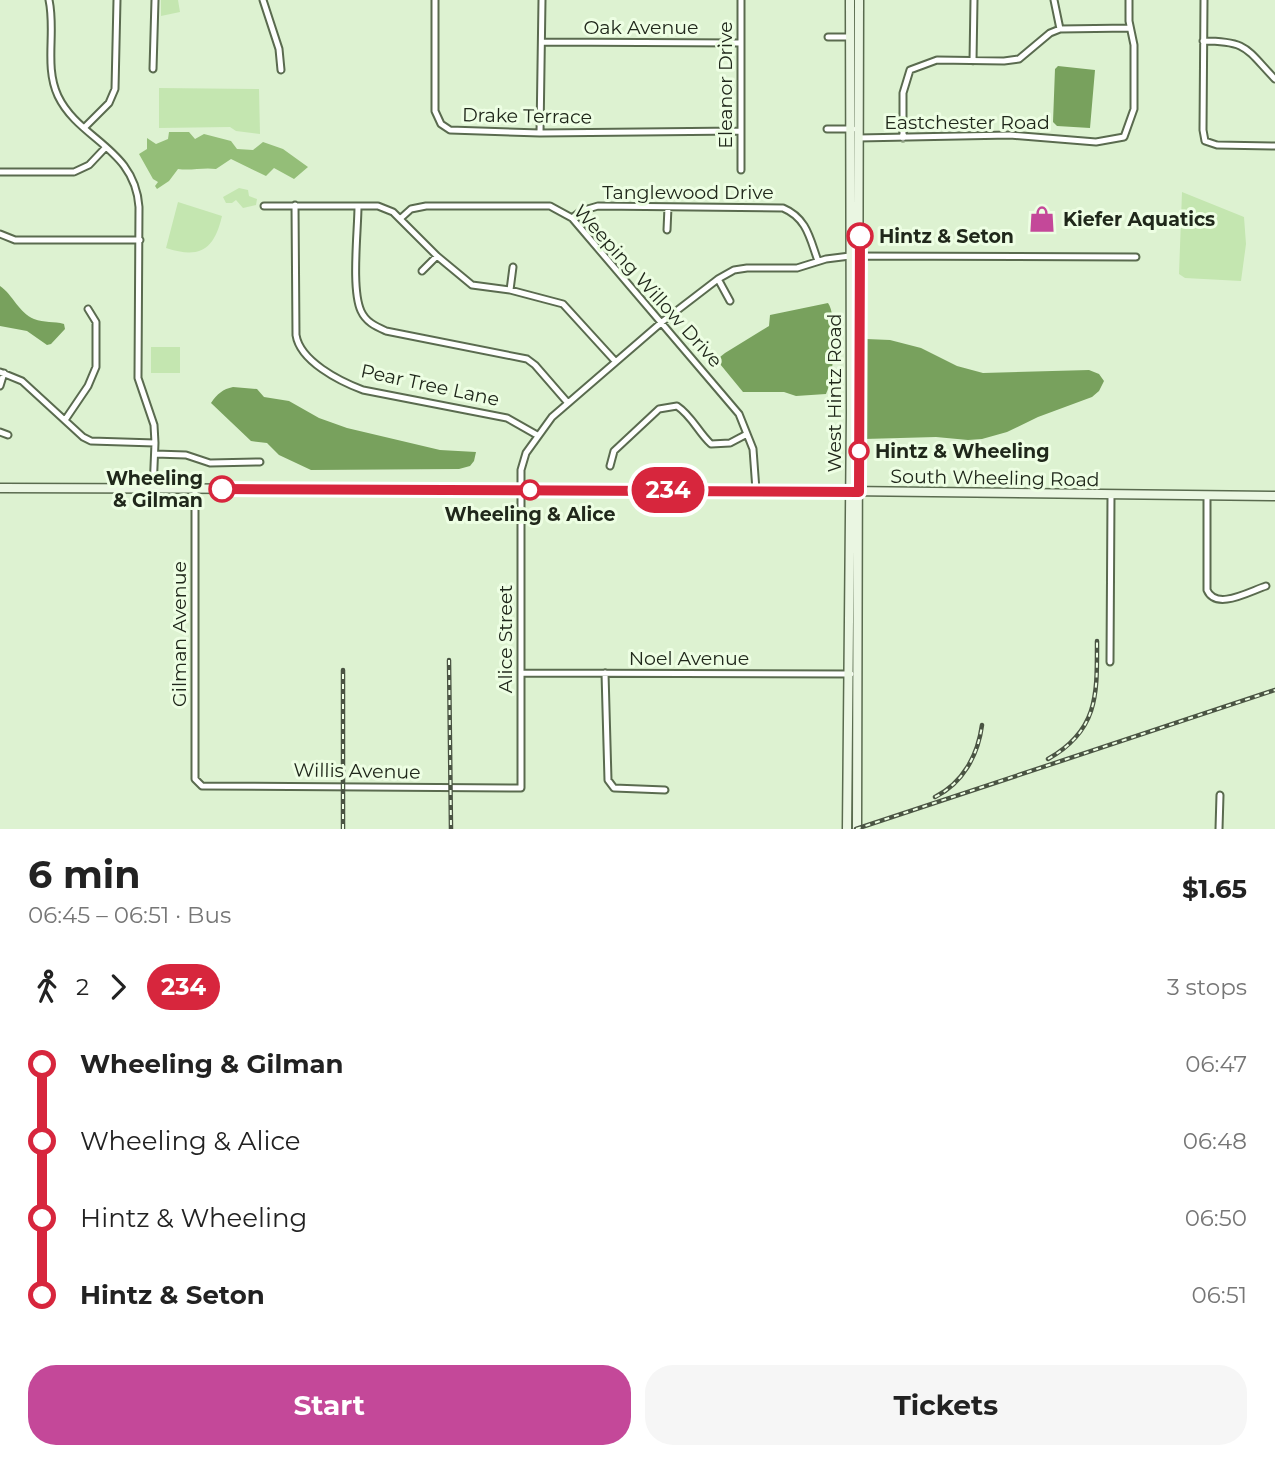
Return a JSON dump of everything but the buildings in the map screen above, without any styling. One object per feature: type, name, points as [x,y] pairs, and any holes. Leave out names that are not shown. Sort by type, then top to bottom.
[{"type":"main road","name":"West Hintz Road","points":[[850,0],[850,133],[855,256]]},
{"type":"main road","name":"West Hintz Road","points":[[857,829],[853,674],[855,256],[860,133],[859,0]]},
{"type":"main road","name":"South Wheeling Road","points":[[0,488],[756,490],[1275,496]]},
{"type":"main road","name":"West Hintz Road","points":[[847,829],[853,674]]},
{"type":"street","points":[[49,0],[54,85],[64,106],[126,167],[136,187],[139,207],[138,379],[152,418],[156,443],[153,490]]},
{"type":"street","points":[[85,127],[109,103],[116,89],[117,0]]},
{"type":"street","points":[[153,69],[155,0]]},
{"type":"street","points":[[263,0],[279,49],[281,70]]},
{"type":"street","name":"Drake Terrace","points":[[435,0],[435,111],[441,124],[459,132],[740,131]]},
{"type":"street","points":[[540,133],[542,0]]},
{"type":"street","name":"Eleanor Drive","points":[[740,170],[741,0]]},
{"type":"street","points":[[974,0],[974,61]]},
{"type":"street","points":[[1054,0],[1060,29]]},
{"type":"street","points":[[903,138],[903,93],[910,70],[937,60],[1019,58],[1047,35],[1060,29],[1130,28],[1129,0]]},
{"type":"street","points":[[1203,0],[1202,130],[1205,141],[1217,145],[1275,146]]},
{"type":"street","name":"Eastchester Road","points":[[827,129],[903,138],[1010,135],[1096,142],[1124,137],[1134,109],[1134,45],[1130,28]]},
{"type":"street","points":[[828,37],[850,37]]},
{"type":"street","points":[[1203,41],[1231,41],[1245,47],[1275,79]]},
{"type":"street","name":"Oak Avenue","points":[[541,43],[741,43]]},
{"type":"street","points":[[0,172],[74,172],[89,165],[106,147]]},
{"type":"street","name":"Pear Tree Lane","points":[[295,205],[296,335],[299,347],[306,357],[363,390],[507,418],[537,435]]},
{"type":"street","points":[[264,206],[383,207],[401,218],[437,256],[472,285],[510,290],[563,304],[615,361]]},
{"type":"street","points":[[358,206],[357,292],[360,309],[367,320],[386,331],[527,359],[536,365],[568,402]]},
{"type":"street","name":"Weeping Willow Drive","points":[[401,218],[411,209],[426,206],[550,206],[572,218],[738,414],[753,449],[756,490]]},
{"type":"street","name":"Tanglewood Drive","points":[[572,218],[592,207],[783,208],[796,215],[804,224],[818,261]]},
{"type":"street","points":[[667,230],[668,207]]},
{"type":"street","points":[[0,234],[15,240],[139,240]]},
{"type":"street","points":[[422,271],[437,256]]},
{"type":"street","name":"Alice Street","points":[[521,788],[521,470],[526,453],[552,417],[615,361],[718,279],[734,270],[797,268],[818,261],[855,256],[1136,257]]},
{"type":"street","points":[[510,290],[513,267]]},
{"type":"street","points":[[718,279],[730,301]]},
{"type":"street","points":[[65,420],[88,386],[96,367],[96,322],[88,309]]},
{"type":"street","points":[[0,386],[2,372],[22,381],[83,437],[91,441],[156,443]]},
{"type":"street","points":[[610,466],[614,451],[659,409],[677,406],[688,414],[710,444],[730,443],[747,434]]},
{"type":"street","points":[[0,432],[8,435]]},
{"type":"street","points":[[155,454],[186,455],[209,463],[260,462]]},
{"type":"street","name":"Gilman Avenue","points":[[195,489],[195,779]]},
{"type":"street","points":[[1110,662],[1111,496]]},
{"type":"street","points":[[1207,497],[1209,595],[1213,599],[1223,600],[1266,586]]},
{"type":"street","name":"Noel Avenue","points":[[521,673],[853,674]]},
{"type":"street","points":[[605,673],[608,780],[614,788],[625,790],[665,790]]},
{"type":"street","name":"Willis Avenue","points":[[195,779],[202,786],[521,788]]},
{"type":"street","points":[[1219,829],[1220,795]]},
{"type":"shaded area","points":[[161,0],[178,0],[180,12],[161,16]]},
{"type":"shaded area","points":[[1058,66],[1095,70],[1090,128],[1057,126],[1053,122],[1055,69]]},
{"type":"shaded area","points":[[159,88],[259,89],[260,134],[236,131],[230,127],[159,128]]},
{"type":"shaded area","points":[[169,132],[189,132],[195,139],[204,134],[231,141],[237,149],[253,150],[263,142],[283,149],[308,167],[294,179],[274,168],[266,176],[231,159],[216,169],[178,169],[169,181],[157,189],[155,186],[158,182],[153,179],[139,154],[147,149],[147,138],[156,144],[168,139]]},
{"type":"shaded area","points":[[239,188],[248,190],[249,196],[257,199],[256,205],[243,208],[236,200],[226,203],[223,197]]},
{"type":"shaded area","points":[[1182,192],[1244,217],[1246,244],[1241,281],[1185,278],[1179,274]]},
{"type":"shaded area","points":[[178,202],[222,216],[215,237],[204,249],[188,252],[166,248]]},
{"type":"shaded area","points":[[0,286],[29,316],[64,324],[65,329],[47,345],[27,331],[0,326]]},
{"type":"shaded area","points":[[828,303],[833,321],[834,348],[826,394],[796,396],[784,392],[743,392],[720,364],[720,357],[725,353],[769,326],[770,315]]},
{"type":"shaded area","points":[[866,339],[890,340],[921,348],[957,366],[983,373],[1089,370],[1099,374],[1104,381],[1092,397],[1007,432],[982,439],[864,439]]},
{"type":"shaded area","points":[[151,347],[180,347],[180,373],[151,373]]},
{"type":"shaded area","points":[[233,387],[257,389],[264,397],[289,401],[319,418],[347,428],[440,450],[476,452],[474,461],[470,466],[459,469],[311,470],[279,455],[267,443],[251,441],[211,403],[220,392]]},
{"type":"railway","points":[[1048,759],[1077,736],[1092,709],[1097,678],[1097,641]]},
{"type":"railway","points":[[449,660],[451,829]]},
{"type":"railway","points":[[343,670],[343,829]]},
{"type":"railway","points":[[856,829],[1275,690]]},
{"type":"railway","points":[[935,797],[954,784],[968,767],[977,747],[982,725]]},
{"type":"bus line","name":"234","points":[[222,489],[859,492],[860,236]]},
{"type":"place","name":"Kiefer Aquatics","points":[[1042,219]]},
{"type":"place","name":"Hintz & Seton","points":[[860,236]]},
{"type":"place","name":"Hintz & Wheeling","points":[[859,451]]},
{"type":"place","name":"Wheeling & Gilman","points":[[222,489]]},
{"type":"place","name":"Wheeling & Alice","points":[[530,490]]}]
